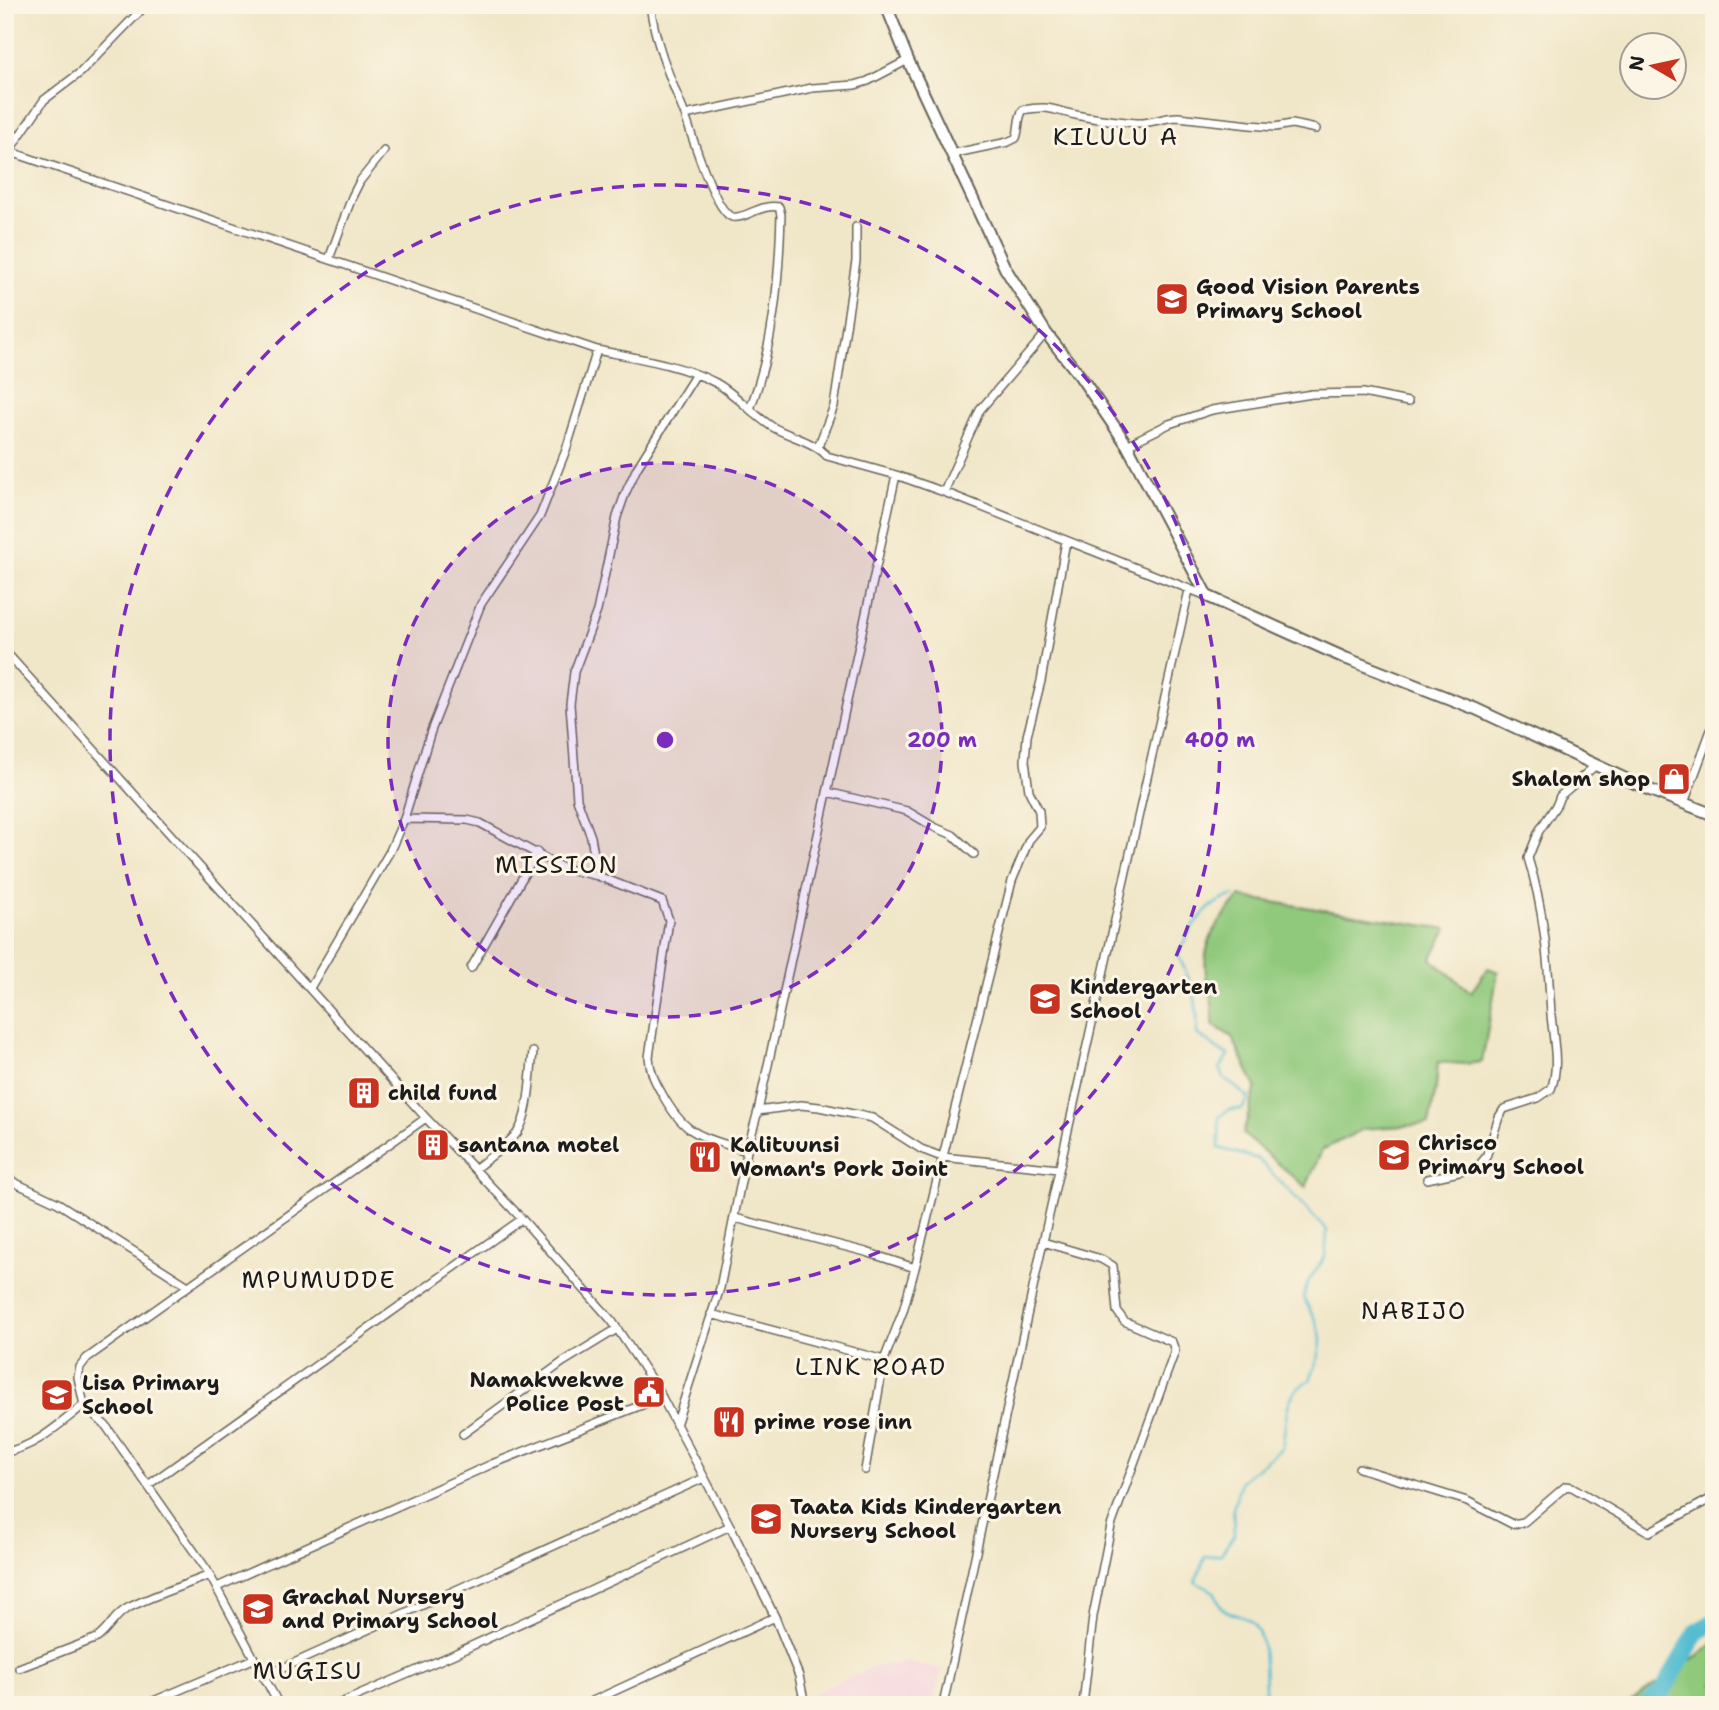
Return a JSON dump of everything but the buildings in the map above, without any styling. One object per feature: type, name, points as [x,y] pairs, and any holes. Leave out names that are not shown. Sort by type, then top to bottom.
[{"type":"street","points":[[146,5],[81,72],[44,100],[7,150],[597,349],[696,374],[723,388],[769,425],[818,447],[827,456],[896,475],[944,492],[1207,596],[1350,660],[1476,709],[1596,765],[1714,815]]},
{"type":"street","points":[[649,5],[664,67],[685,115],[708,180],[724,211],[736,218],[756,208],[779,207],[779,281],[768,354],[750,409]]},
{"type":"street","points":[[886,5],[908,60],[1005,268],[1046,333],[1080,376],[1127,445],[1207,596]]},
{"type":"street","points":[[685,115],[812,88],[855,85],[908,60]]},
{"type":"street","points":[[951,154],[1008,142],[1016,138],[1019,117],[1023,110],[1045,107],[1077,115],[1135,123],[1178,117],[1262,126],[1292,124],[1316,129]]},
{"type":"street","points":[[330,259],[352,197],[360,181],[384,150]]},
{"type":"street","points":[[818,447],[834,406],[856,261],[856,227]]},
{"type":"street","points":[[944,492],[980,410],[1046,333]]},
{"type":"street","points":[[310,988],[390,851],[404,819],[431,731],[481,604],[540,516],[566,450],[597,349]]},
{"type":"street","points":[[598,876],[591,837],[577,799],[570,704],[574,672],[597,611],[617,517],[625,494],[637,468],[696,374]]},
{"type":"street","points":[[1127,445],[1169,425],[1212,410],[1312,394],[1363,393],[1408,402]]},
{"type":"street","points":[[676,1425],[720,1288],[747,1151],[758,1111],[896,475]]},
{"type":"street","points":[[865,1471],[884,1360],[903,1311],[915,1268],[1013,881],[1029,840],[1040,827],[1039,811],[1029,791],[1025,761],[1027,736],[1041,681],[1066,541]]},
{"type":"street","points":[[943,1705],[1059,1169],[1189,590]]},
{"type":"street","points":[[5,651],[426,1118],[522,1219],[617,1329],[662,1397],[730,1526],[775,1617],[799,1676],[805,1705]]},
{"type":"street","points":[[1684,803],[1714,722]]},
{"type":"street","points":[[1427,1179],[1477,1168],[1486,1157],[1499,1117],[1504,1110],[1538,1098],[1551,1090],[1556,1068],[1549,963],[1537,884],[1528,858],[1539,831],[1560,796],[1596,765]]},
{"type":"street","points":[[827,792],[907,811],[953,835],[974,854]]},
{"type":"street","points":[[404,819],[467,820],[480,823],[563,868],[598,876],[663,901],[669,920],[649,1057],[650,1072],[669,1108],[681,1124],[696,1135],[747,1151]]},
{"type":"street","points":[[471,968],[537,852]]},
{"type":"street","points":[[475,1169],[516,1135],[521,1126],[525,1115],[533,1052]]},
{"type":"street","points":[[758,1111],[801,1105],[872,1118],[920,1149],[942,1157],[1059,1169]]},
{"type":"street","points":[[279,1705],[210,1575],[106,1426],[84,1405],[78,1377],[80,1367],[87,1358],[426,1118]]},
{"type":"street","points":[[5,1178],[58,1203],[188,1286]]},
{"type":"street","points":[[148,1485],[522,1219]]},
{"type":"street","points":[[735,1219],[866,1252],[915,1268]]},
{"type":"street","points":[[1043,1242],[1101,1259],[1113,1266],[1117,1311],[1124,1321],[1172,1342],[1175,1352],[1111,1526],[1093,1616],[1083,1705]]},
{"type":"street","points":[[711,1314],[884,1360]]},
{"type":"street","points":[[463,1434],[563,1362],[617,1329]]},
{"type":"street","points":[[217,1587],[467,1475],[662,1397]]},
{"type":"street","points":[[5,1452],[20,1450],[33,1444],[84,1405]]},
{"type":"street","points":[[1359,1468],[1467,1501],[1511,1524],[1524,1522],[1566,1486],[1649,1532],[1714,1497]]},
{"type":"street","points":[[263,1677],[704,1478]]},
{"type":"street","points":[[336,1705],[452,1655],[730,1526]]},
{"type":"street","points":[[19,1668],[97,1638],[105,1633],[115,1618],[127,1608],[210,1575]]},
{"type":"street","points":[[584,1705],[775,1617]]},
{"type":"street","points":[[144,1705],[253,1659]]},
{"type":"shaded area","points":[[908,1662],[941,1669],[934,1705],[815,1705],[812,1694],[874,1667]]},
{"type":"green space","points":[[1240,897],[1447,929],[1431,959],[1471,992],[1488,968],[1498,972],[1482,1062],[1438,1062],[1429,1124],[1363,1129],[1322,1150],[1306,1187],[1243,1134],[1256,1087],[1232,1037],[1213,1025],[1213,1008],[1205,968],[1208,945],[1217,925]]},
{"type":"green space","points":[[1714,1644],[1714,1705],[1626,1705]]},
{"type":"waterway","points":[[1234,896],[1216,903],[1200,918],[1178,955],[1194,993],[1197,1034],[1229,1055],[1220,1068],[1224,1078],[1249,1098],[1242,1109],[1228,1110],[1219,1117],[1219,1148],[1258,1159],[1327,1230],[1325,1257],[1309,1280],[1303,1297],[1321,1337],[1319,1355],[1310,1380],[1301,1386],[1290,1400],[1282,1448],[1241,1481],[1233,1509],[1234,1535],[1221,1554],[1205,1557],[1195,1582],[1214,1592],[1224,1610],[1247,1619],[1256,1628],[1263,1648],[1266,1705]]},
{"type":"waterway","points":[[1647,1705],[1662,1692],[1697,1632],[1714,1622]]},
{"type":"place","name":"Good Vision Parents Primary School","points":[[1172,299]]},
{"type":"place","name":"Shalom shop","points":[[1674,779]]},
{"type":"place","name":"Kindergarten School","points":[[1045,999]]},
{"type":"place","name":"child fund","points":[[364,1093]]},
{"type":"place","name":"santana motel","points":[[433,1145]]},
{"type":"place","name":"Chrisco Primary School","points":[[1394,1155]]},
{"type":"place","name":"Kalituunsi Woman's Pork Joint","points":[[705,1157]]},
{"type":"place","name":"Namakwekwe Police Post","points":[[649,1392]]},
{"type":"place","name":"Lisa Primary School","points":[[57,1395]]},
{"type":"place","name":"prime rose inn","points":[[729,1422]]},
{"type":"place","name":"Taata Kids Kindergarten Nursery School","points":[[766,1519]]},
{"type":"place","name":"Grachal Nursery and Primary School","points":[[258,1609]]},
{"type":"district","name":"KILULU A","points":[[1116,137]]},
{"type":"district","name":"MISSION","points":[[557,865]]},
{"type":"district","name":"MPUMUDDE","points":[[319,1280]]},
{"type":"district","name":"NABIJO","points":[[1414,1311]]},
{"type":"district","name":"LINK ROAD","points":[[871,1367]]},
{"type":"district","name":"MUGISU","points":[[308,1671]]}]
